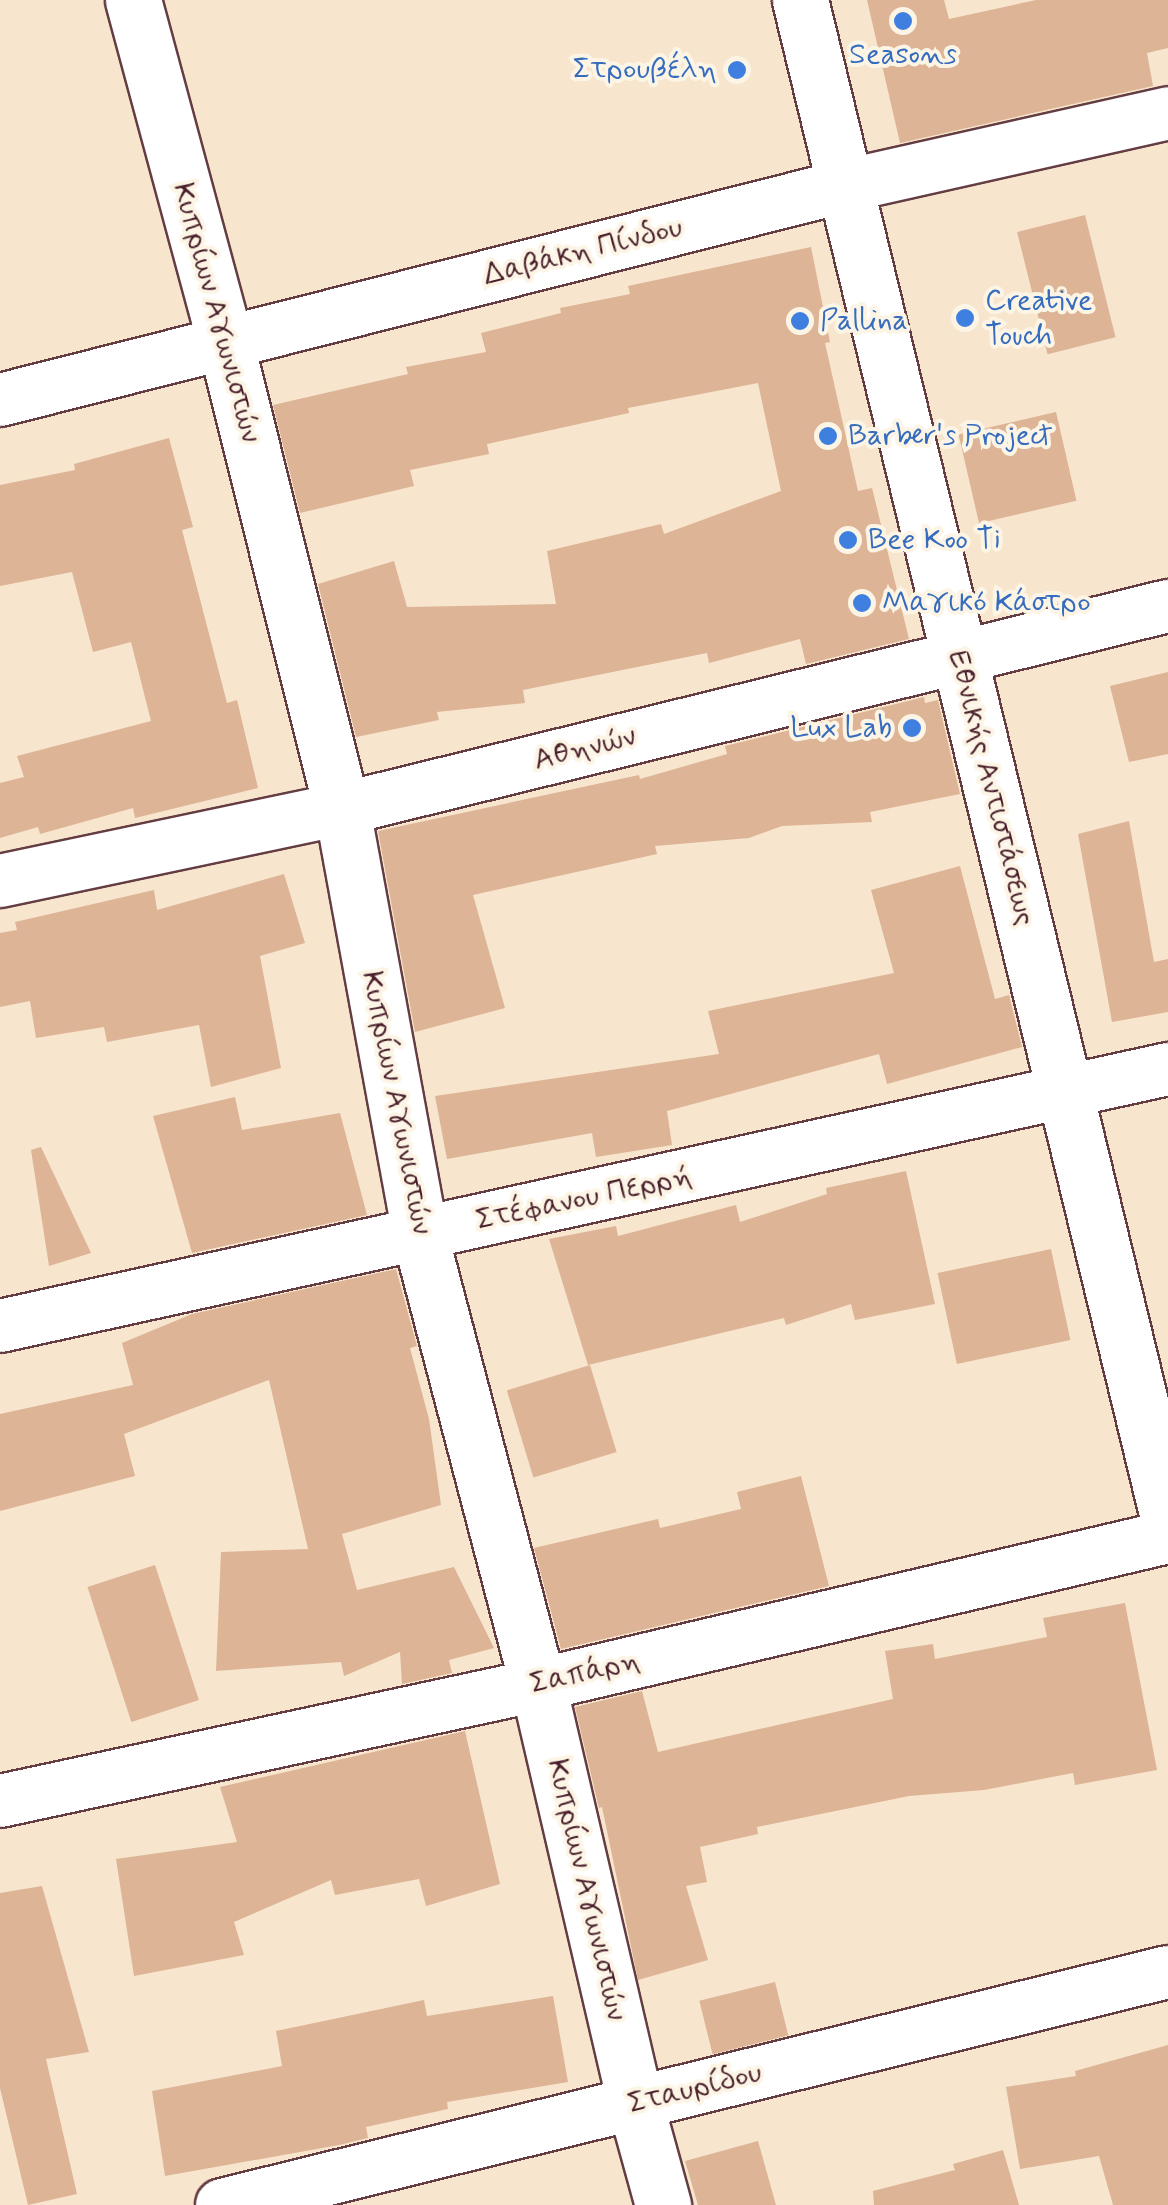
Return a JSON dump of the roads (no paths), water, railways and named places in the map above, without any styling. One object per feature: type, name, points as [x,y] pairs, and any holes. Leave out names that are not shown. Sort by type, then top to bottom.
[{"type":"street","name":"Κυπρίων Αγωνιστών","points":[[133,0],[225,342],[342,810],[420,1236],[538,1685],[635,2104],[663,2205]]},
{"type":"street","name":"Εθνικής Αντιστάσεως","points":[[800,0],[1168,1518]]},
{"type":"street","name":"Δαβάκη Πίνδου","points":[[0,400],[846,186],[1168,113]]},
{"type":"street","name":"Αθηνών","points":[[0,881],[342,810],[1168,606]]},
{"type":"street","name":"Στέφανου Περρή","points":[[0,1326],[1168,1069]]},
{"type":"street","name":"Σαπάρη","points":[[0,1801],[538,1685],[1168,1536]]},
{"type":"street","name":"Σταυρίδου","points":[[222,2205],[1168,1972]]},
{"type":"place","name":"Seasons","points":[[903,21]]},
{"type":"place","name":"Στρουβέλη","points":[[737,70]]},
{"type":"place","name":"Creative Touch","points":[[965,318]]},
{"type":"place","name":"Pallina","points":[[800,321]]},
{"type":"place","name":"Barber's Project","points":[[828,436]]},
{"type":"place","name":"Bee Koo Ti","points":[[848,540]]},
{"type":"place","name":"Μαγικό Κάστρο","points":[[862,603]]},
{"type":"place","name":"Lux Lab","points":[[912,728]]}]
